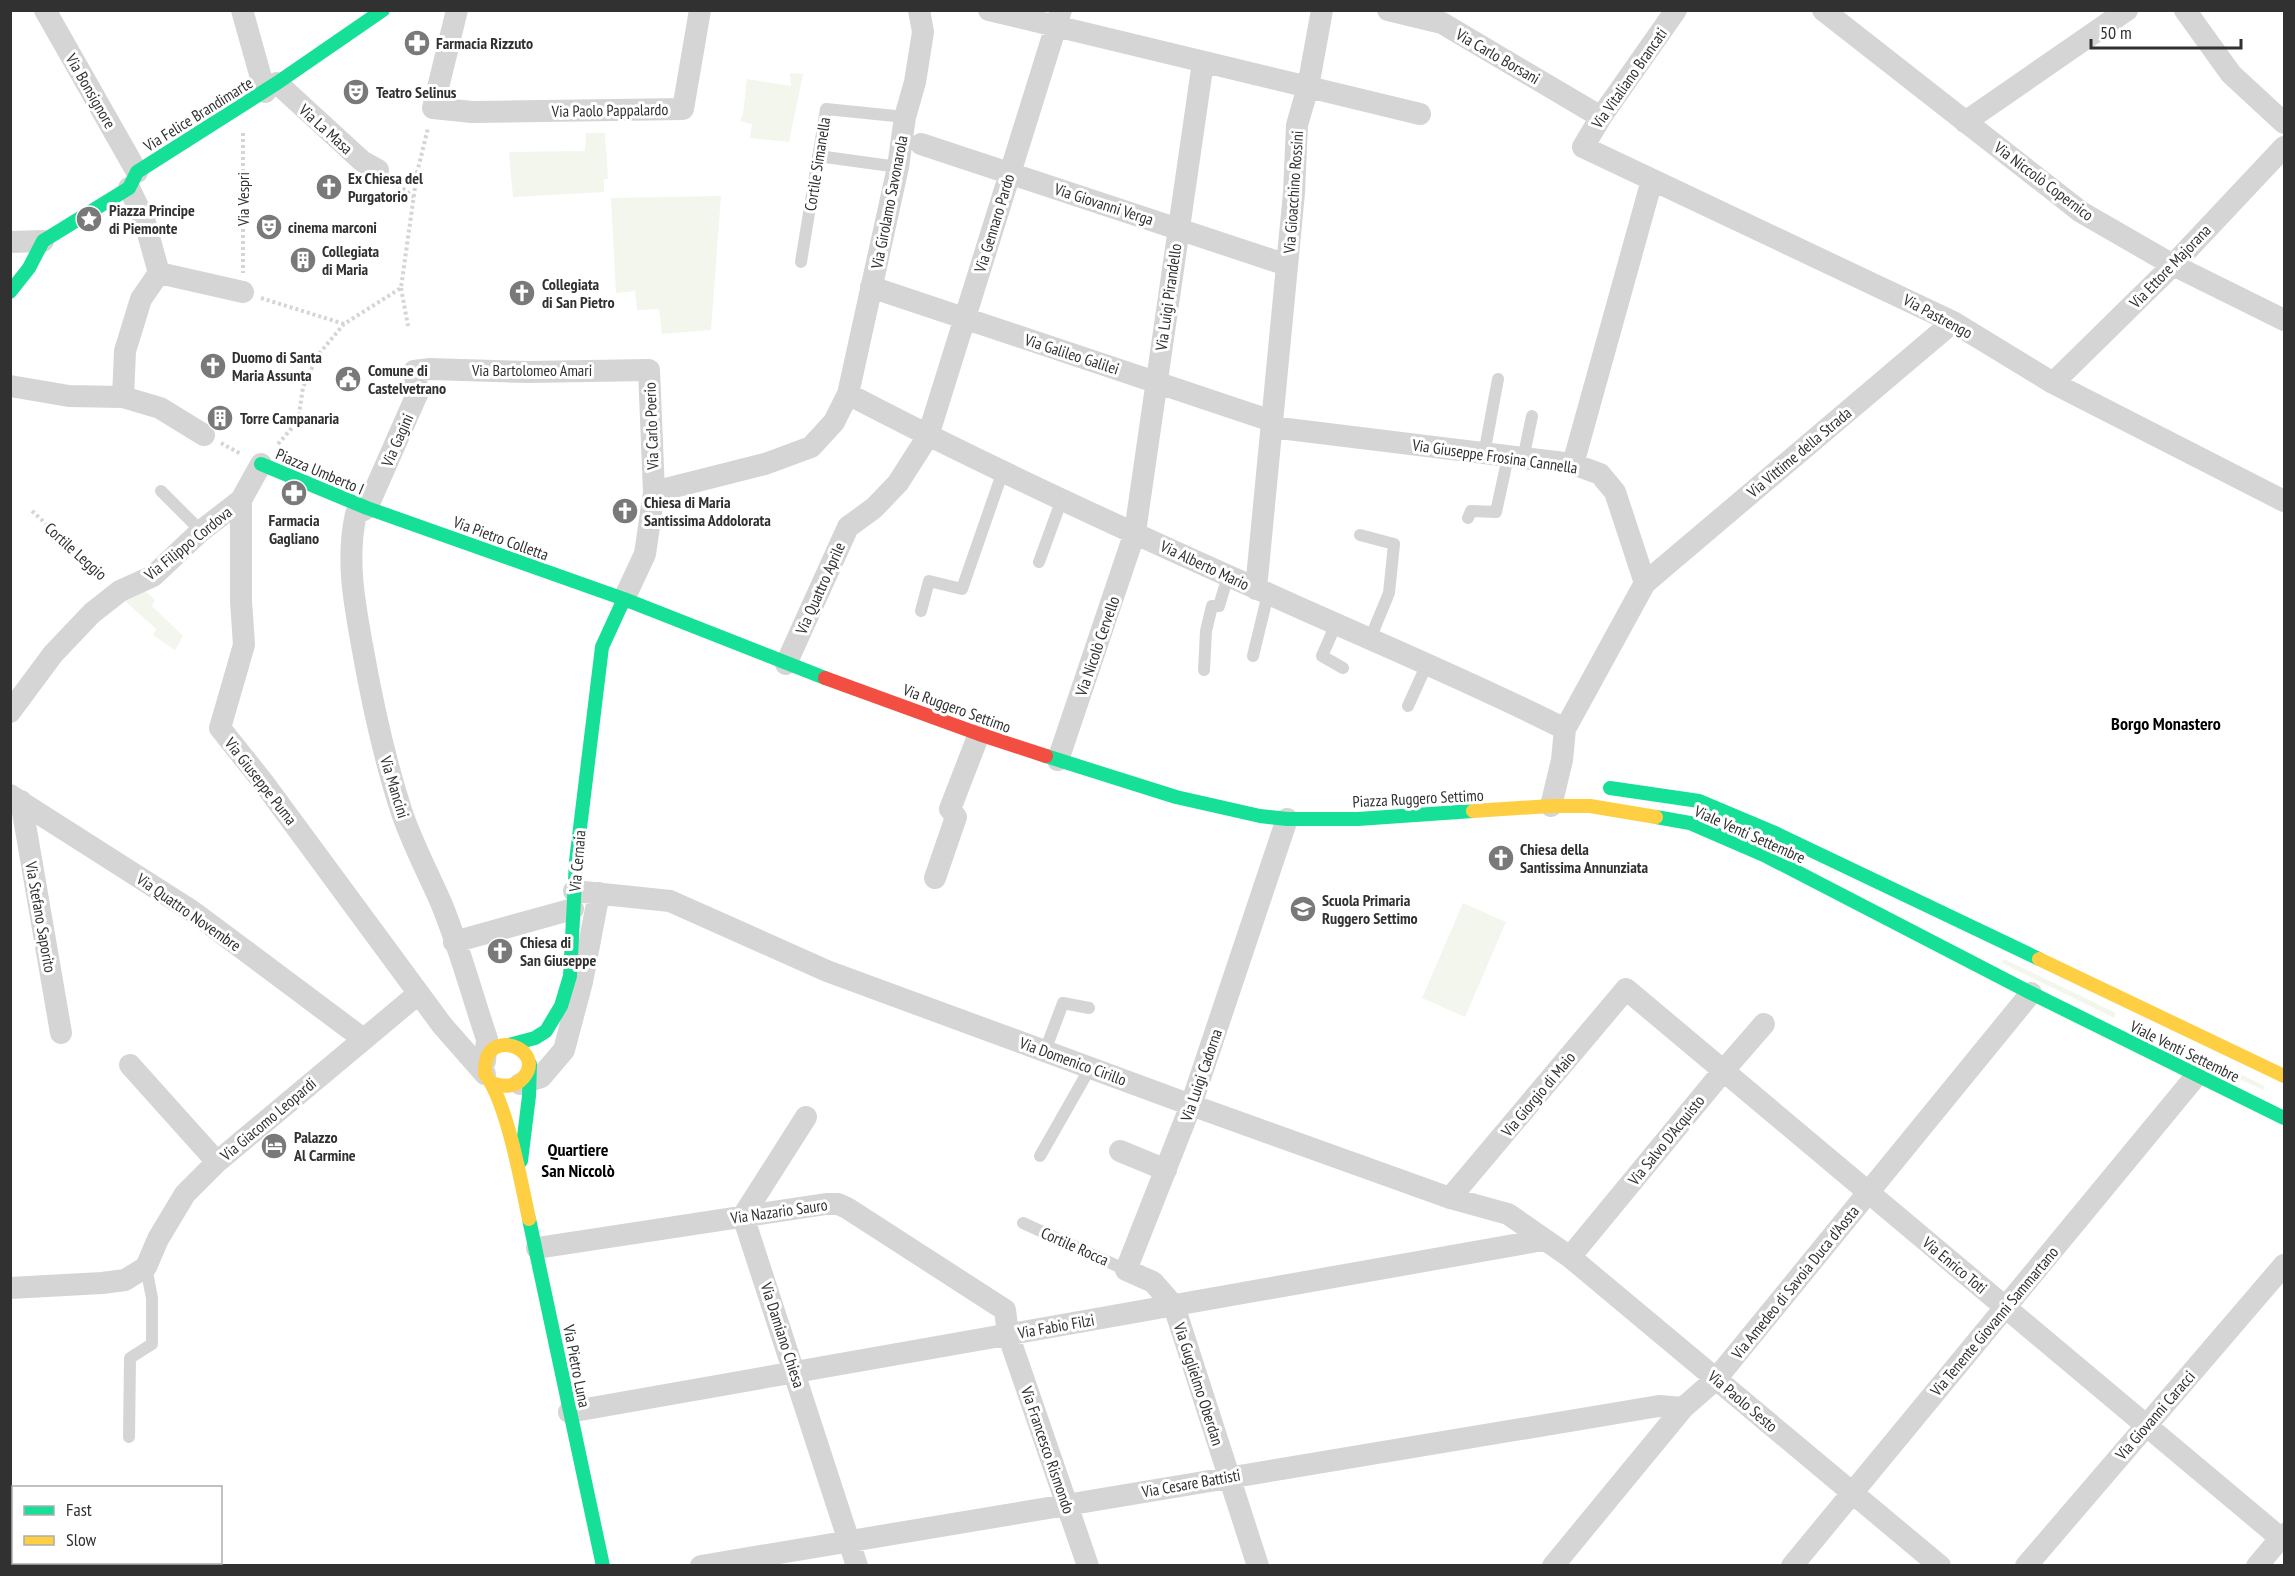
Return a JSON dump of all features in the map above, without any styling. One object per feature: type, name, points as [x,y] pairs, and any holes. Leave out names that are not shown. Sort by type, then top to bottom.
[{"type":"street","name":"Via Bonsignore","points":[[45,10],[133,180],[159,273]]},
{"type":"street","points":[[242,10],[271,87]]},
{"type":"street","name":"Via Felice Brandimarte","points":[[133,180],[383,10]]},
{"type":"street","points":[[433,108],[457,10]]},
{"type":"street","name":"Via Paolo Pappalardo","points":[[433,108],[472,112],[683,110],[700,10]]},
{"type":"street","name":"Via Girolamo Savonarola","points":[[654,492],[765,464],[811,447],[834,422],[848,393],[898,166],[905,117],[915,82],[922,32],[919,10]]},
{"type":"street","points":[[989,10],[1058,18],[1203,62],[1420,114]]},
{"type":"street","name":"Via Gioacchino Rossini","points":[[1262,591],[1272,424],[1294,193],[1297,125],[1308,87],[1322,10]]},
{"type":"street","name":"Via Carlo Borsani","points":[[1388,10],[1442,23],[1601,117]]},
{"type":"street","name":"Via Vitaliano Brancati","points":[[1583,147],[1601,117],[1677,10]]},
{"type":"street","name":"Via Niccolò Copernico","points":[[1823,10],[2081,212],[2173,265],[2284,320]]},
{"type":"street","points":[[1965,122],[2127,10]]},
{"type":"street","points":[[2185,10],[2232,74],[2284,123]]},
{"type":"street","name":"Via Gennaro Pardo","points":[[928,436],[1058,18]]},
{"type":"street","name":"Via Luigi Pirandello","points":[[1135,532],[1203,62]]},
{"type":"street","name":"Via La Masa","points":[[271,87],[362,161],[378,170]]},
{"type":"street","name":"Via Giovanni Verga","points":[[921,144],[1287,265]]},
{"type":"street","name":"Via Pastrengo","points":[[1583,147],[1833,263],[1953,322],[2053,383],[2284,501]]},
{"type":"street","name":"Via Ettore Majorana","points":[[2053,383],[2173,265],[2284,147]]},
{"type":"street","points":[[10,242],[43,241],[133,180]]},
{"type":"street","points":[[1573,464],[1652,180]]},
{"type":"street","points":[[10,292],[30,271],[43,241]]},
{"type":"street","points":[[123,396],[125,351],[141,299],[159,273],[243,292]]},
{"type":"street","name":"Via Galileo Galilei","points":[[871,287],[1156,382],[1272,424]]},
{"type":"street","name":"Via Vittime della Strada","points":[[1645,583],[1953,322]]},
{"type":"street","name":"Via Bartolomeo Amari","points":[[414,371],[430,369],[527,372],[649,370]]},
{"type":"street","name":"Via Carlo Poerio","points":[[624,599],[645,554],[654,492],[649,370]]},
{"type":"street","name":"Via Gagini","points":[[367,508],[418,392],[414,371]]},
{"type":"street","points":[[10,386],[69,396],[123,396],[160,408],[204,435]]},
{"type":"street","name":"Via Alberto Mario","points":[[848,393],[928,436],[1062,499],[1228,576],[1490,691],[1565,729]]},
{"type":"street","name":"Via Giuseppe Frosina Cannella","points":[[1272,424],[1484,454],[1573,464],[1600,474],[1615,492],[1645,583]]},
{"type":"street","name":"Via Quattro Aprile","points":[[786,663],[848,527],[874,508],[898,483],[928,436]]},
{"type":"street","name":"Piazza Umberto I","points":[[261,464],[367,508]]},
{"type":"street","name":"Via Giuseppe Puma","points":[[261,464],[241,500],[241,601],[244,645],[220,728],[277,800],[442,1025],[504,1064]]},
{"type":"street","name":"Via Filippo Cordova","points":[[10,712],[53,654],[92,613],[120,591],[153,576],[201,531],[241,500]]},
{"type":"street","name":"Via Pietro Colletta","points":[[367,508],[624,599]]},
{"type":"street","name":"Via Mancini","points":[[367,508],[356,514],[351,539],[352,589],[375,718],[403,814],[504,1064]]},
{"type":"street","name":"Via Nicolò Cervello","points":[[1058,760],[1135,532]]},
{"type":"street","points":[[1551,806],[1562,760],[1565,729],[1645,583]]},
{"type":"street","name":"Via Ruggero Settimo","points":[[624,599],[786,663],[979,734],[1176,797],[1260,816],[1287,819]]},
{"type":"street","name":"Via Cernaia","points":[[504,1064],[546,1031],[561,1006],[570,976],[574,900],[602,647],[624,599]]},
{"type":"street","points":[[935,878],[956,818],[950,809],[979,734]]},
{"type":"street","name":"Viale Venti Settembre","points":[[1598,787],[1698,801],[1775,833],[1868,892],[2128,1022],[2196,1076],[2269,1105],[2284,1118]]},
{"type":"street","points":[[1551,806],[1578,790]]},
{"type":"street","name":"Via Stefano Saporito","points":[[16,798],[61,1033]]},
{"type":"street","name":"Via Quattro Novembre","points":[[16,798],[192,911],[362,1038]]},
{"type":"street","name":"Piazza Ruggero Settimo","points":[[1287,819],[1358,819],[1551,806]]},
{"type":"street","name":"Viale Venti Settembre","points":[[1551,806],[1590,806],[1690,823],[1764,855],[1868,892],[1991,954],[2031,993],[2128,1022],[2283,1079]]},
{"type":"street","name":"Via Luigi Cadorna","points":[[1126,1270],[1191,1105],[1287,819]]},
{"type":"street","name":"Via Cernaia","points":[[504,1064],[541,1077],[564,1050],[582,982],[599,893]]},
{"type":"street","name":"Via Domenico Cirillo","points":[[574,900],[599,893],[670,901],[826,970],[1450,1198],[1508,1214],[1543,1240]]},
{"type":"street","points":[[454,942],[574,900]]},
{"type":"street","name":"Via Enrico Toti","points":[[1626,990],[2283,1538]]},
{"type":"street","name":"Via Giorgio di Maio","points":[[1450,1198],[1626,990]]},
{"type":"street","name":"Via Amedeo di Savoia Duca d'Aosta","points":[[1553,1566],[1683,1408],[1716,1379],[2031,993]]},
{"type":"street","name":"Via Giacomo Leopardi","points":[[146,1267],[158,1239],[184,1194],[217,1162],[362,1038],[418,994]]},
{"type":"street","name":"Via Salvo D'Acquisto","points":[[1570,1257],[1764,1024]]},
{"type":"street","points":[[442,1025],[504,1064]]},
{"type":"street","name":"Via Pietro Luna","points":[[504,1064],[502,1112],[537,1248],[569,1412],[603,1566]]},
{"type":"street","name":"Via Pietro Luna","points":[[504,1064],[519,1173]]},
{"type":"street","points":[[130,1065],[217,1162]]},
{"type":"street","name":"Via Tenente Giovanni Sammartano","points":[[1792,1566],[2196,1076]]},
{"type":"street","points":[[744,1216],[806,1117]]},
{"type":"street","points":[[1120,1151],[1166,1170]]},
{"type":"street","name":"Via Nazario Sauro","points":[[537,1248],[838,1204],[1005,1310],[1008,1334]]},
{"type":"street","name":"Via Damiano Chiesa","points":[[744,1216],[857,1566]]},
{"type":"street","name":"Via Paolo Sesto","points":[[1543,1240],[1570,1257],[1940,1566]]},
{"type":"street","name":"Via Fabio Filzi","points":[[569,1412],[1543,1240]]},
{"type":"street","name":"Via Giovanni Caracci","points":[[2026,1566],[2284,1264]]},
{"type":"street","points":[[10,1288],[124,1280],[146,1267]]},
{"type":"street","points":[[1126,1270],[1153,1282],[1174,1306]]},
{"type":"street","name":"Via Guglielmo Oberdan","points":[[1174,1306],[1258,1566]]},
{"type":"street","name":"Via Francesco Rismondo","points":[[1008,1334],[1088,1566]]},
{"type":"street","name":"Via Cesare Battisti","points":[[701,1566],[1659,1406],[1683,1408]]},
{"type":"street","points":[[2257,1566],[2283,1538]]},
{"type":"lane","name":"Cortile Simanella","points":[[801,262],[826,109],[905,117]]},
{"type":"lane","points":[[818,156],[898,166]]},
{"type":"lane","points":[[1484,454],[1498,379]]},
{"type":"lane","points":[[1468,518],[1471,511],[1496,512],[1532,416]]},
{"type":"lane","points":[[921,611],[929,580],[962,588],[1003,471]]},
{"type":"lane","points":[[161,491],[201,531]]},
{"type":"lane","points":[[1039,562],[1062,499]]},
{"type":"lane","points":[[1360,535],[1394,544],[1389,593],[1370,639]]},
{"type":"lane","points":[[1204,670],[1206,631],[1212,606],[1219,606],[1228,576]]},
{"type":"lane","points":[[1253,656],[1262,591]]},
{"type":"lane","points":[[1336,624],[1322,656],[1343,668]]},
{"type":"lane","points":[[1408,706],[1427,664]]},
{"type":"lane","points":[[1690,823],[1698,801]]},
{"type":"lane","points":[[1045,1051],[1063,1003],[1089,1008]]},
{"type":"lane","points":[[1040,1156],[1090,1068]]},
{"type":"lane","name":"Cortile Rocca","points":[[1023,1223],[1126,1270]]},
{"type":"lane","points":[[129,1437],[130,1358],[152,1344],[152,1298],[146,1267]]},
{"type":"path","name":"Via Vespri","points":[[243,106],[243,292]]},
{"type":"path","points":[[408,326],[400,288],[417,173],[433,108]]},
{"type":"path","points":[[204,435],[261,464],[298,421],[303,387],[318,355],[344,324],[400,288]]},
{"type":"path","points":[[243,292],[344,324]]},
{"type":"path","name":"Cortile Leggio","points":[[32,511],[120,591]]},
{"type":"shaded area","points":[[790,73],[803,74],[789,142],[750,138],[752,124],[740,121],[743,114],[747,79],[791,86]]},
{"type":"shaded area","points":[[586,133],[605,133],[608,179],[604,179],[604,192],[513,197],[509,152],[585,151]]},
{"type":"shaded area","points":[[721,196],[711,330],[662,334],[659,309],[637,310],[635,291],[616,293],[611,198]]},
{"type":"shaded area","points":[[142,588],[155,600],[152,606],[183,636],[175,650],[153,635],[156,629],[125,601]]},
{"type":"shaded area","points":[[1463,903],[1506,922],[1465,1017],[1422,998]]},
{"type":"shaded area","points":[[2004,959],[2116,1013],[2114,1018],[2002,963]]},
{"type":"shaded area","points":[[2140,1026],[2265,1086],[2263,1090],[2138,1031]]},
{"type":"traffic: fast","points":[[10,292],[29,268],[43,241],[129,188],[137,172],[277,83],[383,10]]},
{"type":"traffic: fast","points":[[261,464],[367,508],[624,599],[825,678]]},
{"type":"traffic: fast","points":[[509,1045],[535,1038],[546,1031],[561,1006],[570,976],[576,861],[602,647],[624,599]]},
{"type":"traffic: fast","points":[[1046,756],[1176,797],[1260,816],[1287,819],[1358,819],[1473,811]]},
{"type":"traffic: fast","points":[[1610,788],[1699,801],[1775,833],[2039,959]]},
{"type":"traffic: fast","points":[[1656,817],[1690,823],[1764,855],[2031,993],[2284,1118]]},
{"type":"traffic: fast","points":[[521,1161],[529,1096],[530,1064]]},
{"type":"traffic: fast","points":[[529,1219],[603,1566]]},
{"type":"traffic: slow","points":[[1473,811],[1590,806],[1656,817]]},
{"type":"traffic: slow","points":[[2039,959],[2284,1076]]},
{"type":"traffic: slow","points":[[492,1083],[508,1086],[520,1081],[528,1069],[525,1054],[518,1048],[510,1046],[502,1045],[494,1048],[487,1057],[485,1074],[493,1087],[506,1122],[529,1219]]},
{"type":"traffic: jam","points":[[825,678],[1046,756]]},
{"type":"place","name":"Farmacia Rizzuto","points":[[417,43]]},
{"type":"place","name":"Teatro Selinus","points":[[356,92]]},
{"type":"place","name":"Ex Chiesa del Purgatorio","points":[[329,187]]},
{"type":"place","name":"Piazza Principe di Piemonte","points":[[89,219]]},
{"type":"place","name":"cinema marconi","points":[[269,227]]},
{"type":"place","name":"Collegiata di Maria","points":[[303,260]]},
{"type":"place","name":"Collegiata di San Pietro","points":[[522,293]]},
{"type":"place","name":"Duomo di Santa Maria Assunta","points":[[213,366]]},
{"type":"place","name":"Comune di Castelvetrano","points":[[348,379]]},
{"type":"place","name":"Torre Campanaria","points":[[220,418]]},
{"type":"place","name":"Farmacia Gagliano","points":[[294,493]]},
{"type":"place","name":"Chiesa di Maria Santissima Addolorata","points":[[625,511]]},
{"type":"place","name":"Chiesa della Santissima Annunziata","points":[[1501,858]]},
{"type":"place","name":"Scuola Primaria Ruggero Settimo","points":[[1303,909]]},
{"type":"place","name":"Chiesa di San Giuseppe","points":[[500,951]]},
{"type":"place","name":"Palazzo Al Carmine","points":[[274,1146]]},
{"type":"district","name":"Borgo Monastero","points":[[2166,723]]},
{"type":"district","name":"Quartiere San Niccolò","points":[[578,1159]]}]
